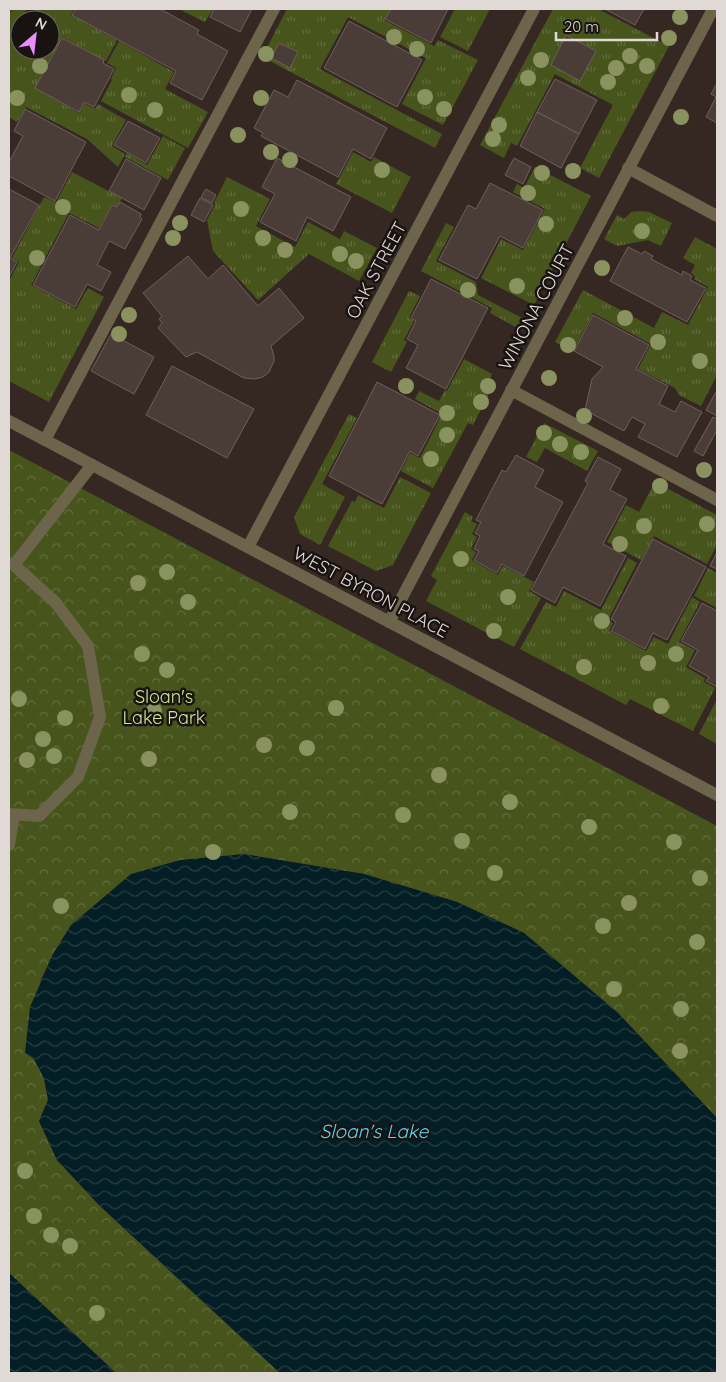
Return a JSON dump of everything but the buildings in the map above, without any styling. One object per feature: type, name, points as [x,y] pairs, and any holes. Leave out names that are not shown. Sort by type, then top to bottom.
[{"type":"street","points":[[45,440],[274,9]]},
{"type":"street","name":"OAK STREET","points":[[248,547],[534,9]]},
{"type":"street","name":"WINONA COURT","points":[[389,622],[713,9]]},
{"type":"street","points":[[628,168],[717,216]]},
{"type":"street","points":[[512,390],[717,500]]},
{"type":"street","name":"WEST BYRON PLACE","points":[[9,421],[717,795]]},
{"type":"street","points":[[9,845],[11,814],[39,816],[78,777],[100,717],[88,646],[56,603],[12,564],[92,465]]},
{"type":"green space","points":[[35,9],[74,9],[71,15],[117,40],[106,61],[62,37],[60,41],[60,10]]},
{"type":"green space","points":[[179,9],[213,9],[205,22]]},
{"type":"green space","points":[[287,9],[388,9],[390,10],[384,20],[434,46],[438,40],[478,60],[443,125],[402,104],[426,58],[348,17],[320,69],[442,134],[435,148],[262,57]]},
{"type":"green space","points":[[455,9],[490,9],[468,51],[440,37]]},
{"type":"green space","points":[[553,9],[598,9],[669,46],[599,178],[580,168],[613,105],[555,74],[517,146],[511,143],[504,158],[480,145]]},
{"type":"green space","points":[[10,14],[10,60],[50,60],[35,88],[79,113],[84,103],[95,109],[98,104],[126,120],[112,146],[125,154],[118,167],[87,139],[26,107],[17,122],[9,117]]},
{"type":"green space","points":[[119,41],[174,72],[165,89],[208,112],[188,148],[101,101],[116,68],[107,63]]},
{"type":"green space","points":[[163,136],[185,148],[168,180],[125,157],[127,153],[147,165]]},
{"type":"green space","points":[[353,152],[371,162],[374,157],[411,177],[392,213],[336,184]]},
{"type":"green space","points":[[535,167],[591,196],[534,305],[481,278],[501,239],[523,250],[545,209],[513,192],[517,184],[524,188]]},
{"type":"green space","points":[[72,172],[122,198],[117,207],[112,204],[99,228],[69,213],[31,285],[76,309],[88,288],[104,297],[49,402],[9,381],[9,281],[19,262],[12,258],[44,197],[56,202]]},
{"type":"green space","points":[[227,177],[270,199],[256,226],[295,247],[308,222],[340,239],[344,231],[377,248],[359,281],[309,254],[258,300],[213,251],[207,220]]},
{"type":"green space","points":[[631,212],[649,212],[672,223],[661,246],[648,240],[617,246],[604,239],[617,215],[624,219]]},
{"type":"green space","points":[[446,223],[454,227],[436,261],[476,282],[478,295],[526,320],[521,330],[490,313],[492,308],[421,271]]},
{"type":"green space","points":[[695,237],[717,249],[717,375],[701,406],[679,395],[675,388],[638,369],[651,344],[593,313],[573,351],[555,342],[583,290],[654,328],[662,312],[688,325],[708,287],[694,279],[695,276],[691,273],[695,265],[683,258]]},
{"type":"green space","points":[[409,291],[420,296],[409,318],[414,321],[404,340],[407,342],[391,372],[372,362]]},
{"type":"green space","points":[[464,359],[492,374],[489,381],[494,384],[473,425],[468,423],[433,488],[401,471],[410,453],[420,458],[442,414],[415,399],[419,391],[439,401],[445,390],[447,391]]},
{"type":"green space","points":[[349,414],[357,418],[322,484],[345,497],[320,545],[300,534],[294,517]]},
{"type":"green space","points":[[544,423],[598,451],[587,471],[545,448],[537,462],[526,457]]},
{"type":"green space","name":"Sloan's Lake Park","points":[[9,450],[717,826],[717,1118],[618,1013],[524,933],[457,902],[364,874],[244,854],[53,954],[41,979],[34,1059],[44,1078],[48,1100],[39,1121],[57,1160],[99,1205],[280,1373],[116,1373],[9,1273]]},
{"type":"green space","points":[[400,477],[431,493],[393,565],[376,571],[328,546],[352,501],[355,502],[358,495],[384,508]]},
{"type":"green space","points":[[655,482],[717,515],[717,545],[707,564],[654,536],[641,560],[607,542],[626,505],[639,512]]},
{"type":"green space","points":[[465,512],[473,517],[471,521],[477,524],[472,534],[477,537],[471,549],[476,552],[472,560],[498,575],[503,566],[534,582],[529,591],[541,598],[514,647],[426,601],[437,580],[431,576]]},
{"type":"green space","points":[[628,558],[637,563],[608,620],[613,623],[609,631],[646,651],[654,637],[668,644],[692,597],[700,602],[679,642],[695,650],[686,667],[705,678],[704,682],[715,688],[693,731],[630,699],[626,705],[520,649],[546,602],[556,607],[564,591],[601,610]]},
{"type":"green space","points":[[708,568],[717,573],[717,608],[694,596]]},
{"type":"green space","points":[[717,699],[717,744],[699,734]]},
{"type":"water","name":"Sloan's Lake","points":[[244,854],[364,874],[457,902],[524,933],[618,1013],[717,1118],[717,1373],[280,1373],[99,1205],[57,1160],[39,1121],[48,1100],[44,1078],[34,1059],[25,1053],[30,1007],[53,954],[71,925],[131,874],[180,860]]},
{"type":"water","points":[[9,1273],[116,1373],[9,1373]]}]
